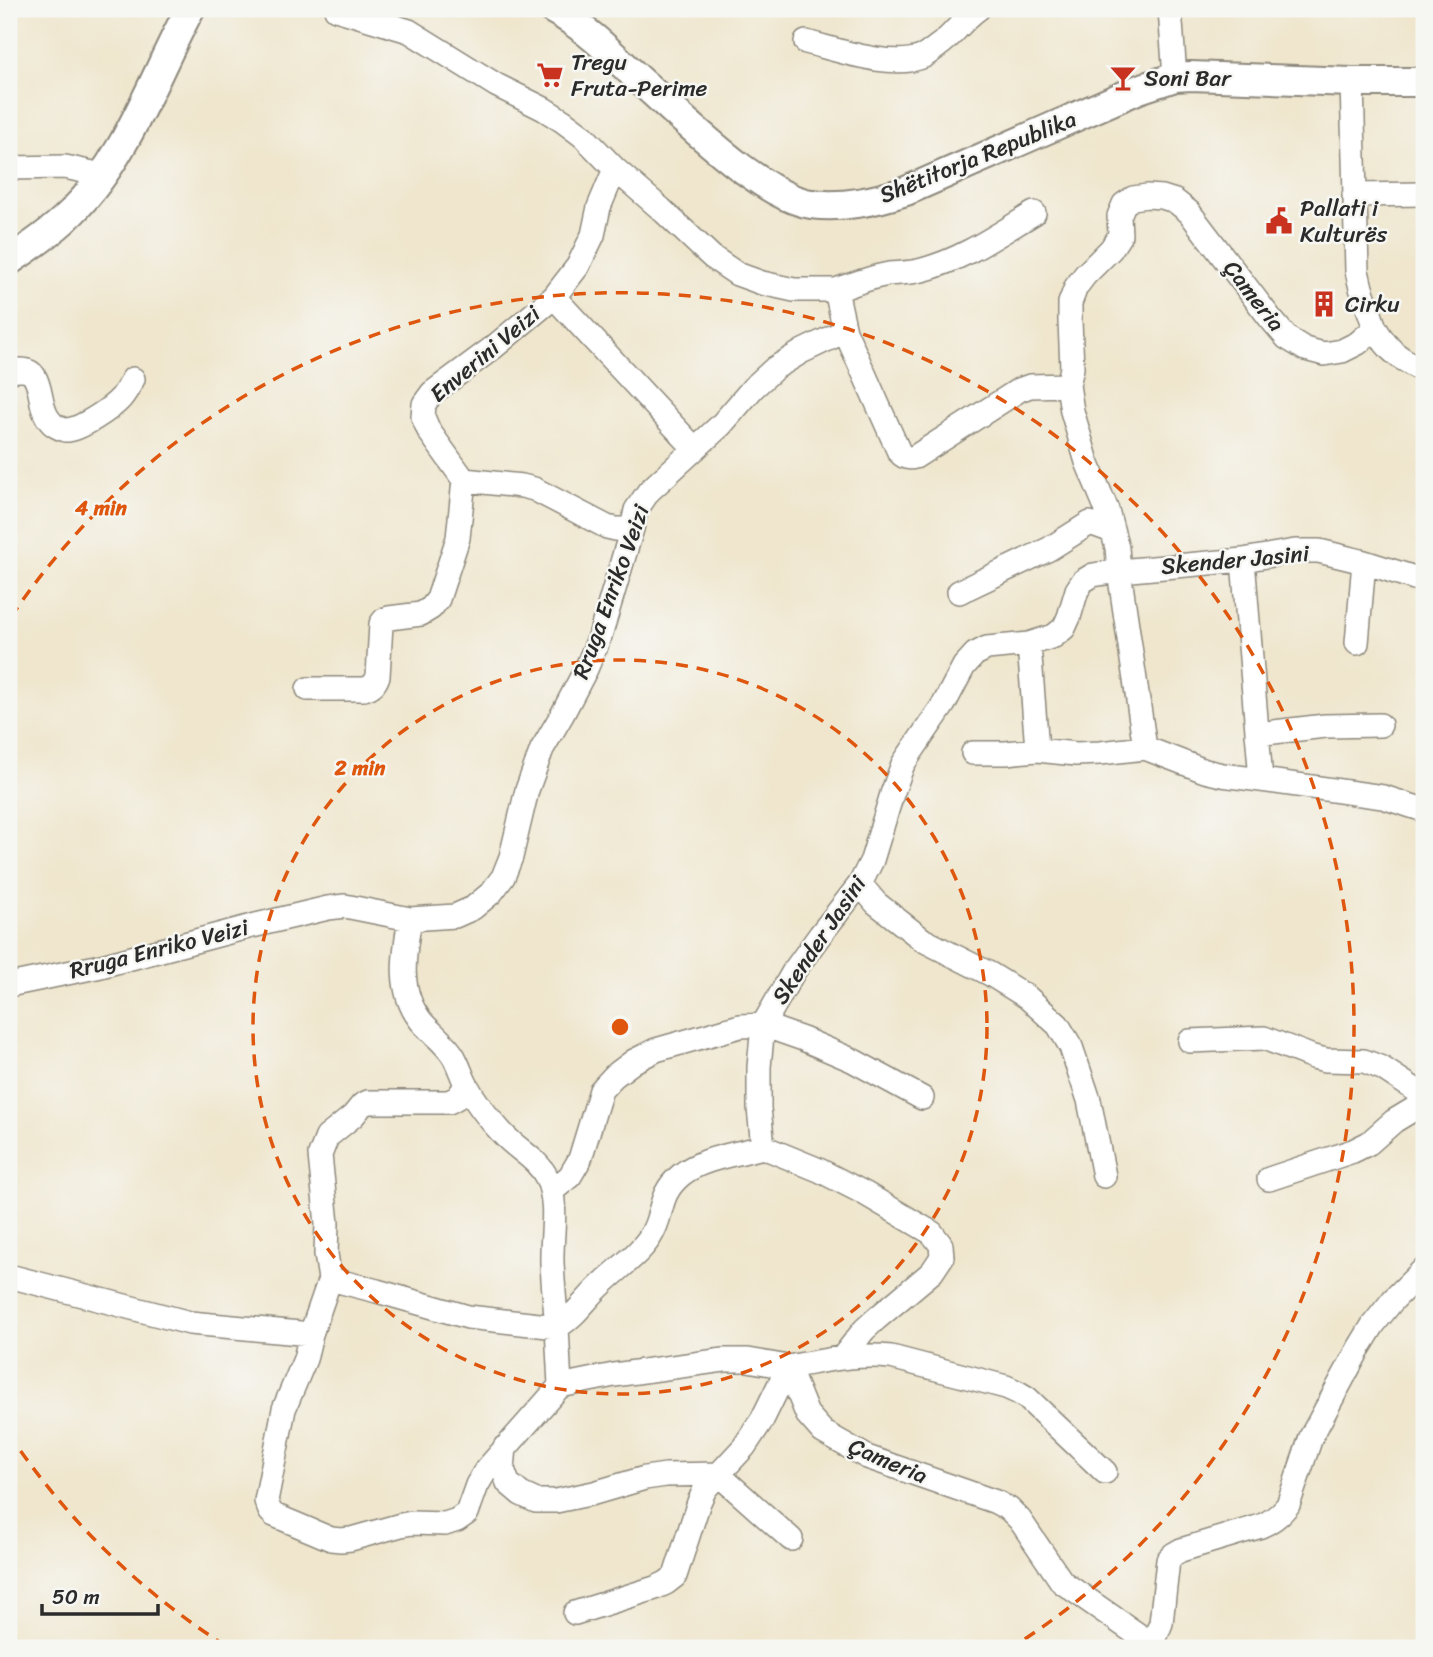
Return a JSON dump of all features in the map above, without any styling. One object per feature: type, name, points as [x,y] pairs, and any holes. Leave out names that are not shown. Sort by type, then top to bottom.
[{"type":"main road","points":[[9,261],[55,228],[74,210],[102,175],[139,114],[172,41],[190,9]]},
{"type":"main road","name":"Shëtitorja Republika","points":[[552,9],[599,41],[730,160],[757,180],[809,204],[843,205],[876,200],[906,191],[1139,89],[1175,77],[1424,82]]},
{"type":"street","points":[[336,9],[409,31],[496,85],[544,108],[583,136],[615,169],[712,257],[737,274],[762,283],[794,290],[836,290],[888,274],[920,271],[986,242],[1034,213]]},
{"type":"street","points":[[806,42],[887,61],[904,60],[923,56],[941,45],[968,15],[978,9]]},
{"type":"street","points":[[1170,9],[1175,77]]},
{"type":"street","points":[[1352,82],[1357,271],[1361,288],[1375,328],[1386,346],[1401,359],[1424,371]]},
{"type":"street","points":[[9,168],[65,167],[102,175]]},
{"type":"street","name":"Enverini Veizi","points":[[464,480],[429,431],[423,417],[424,404],[432,393],[494,347],[554,297],[578,266],[593,235],[599,207],[615,169]]},
{"type":"street","points":[[1354,195],[1424,194]]},
{"type":"street","name":"Çameria","points":[[1068,385],[1072,368],[1070,303],[1080,281],[1111,249],[1119,235],[1119,216],[1124,204],[1133,198],[1162,197],[1175,201],[1189,212],[1270,318],[1287,338],[1305,349],[1324,354],[1342,351],[1358,343],[1375,328]]},
{"type":"street","points":[[836,290],[845,331],[903,457],[915,457],[1019,390],[1030,386],[1068,385],[1072,411],[1103,521],[1117,548],[1145,748]]},
{"type":"street","points":[[554,297],[695,449]]},
{"type":"street","name":"Rruga Enriko Veizi","points":[[9,985],[101,966],[328,908],[345,906],[410,919],[455,916],[473,908],[491,893],[503,877],[511,857],[527,790],[542,749],[586,670],[600,636],[636,510],[649,491],[721,425],[775,368],[845,331]]},
{"type":"street","points":[[9,370],[23,370],[35,377],[44,412],[52,424],[65,430],[87,422],[113,406],[133,379]]},
{"type":"street","points":[[308,689],[364,689],[371,688],[376,683],[380,624],[389,618],[421,614],[431,608],[438,599],[458,538],[464,480],[534,489],[607,527],[632,529]]},
{"type":"street","points":[[959,592],[1103,521]]},
{"type":"street","name":"Skender Jasini","points":[[763,1147],[759,1067],[763,1025],[794,971],[860,884],[872,860],[903,764],[944,704],[964,666],[975,654],[987,648],[1029,644],[1054,636],[1064,628],[1077,590],[1083,581],[1093,575],[1119,570],[1243,560],[1295,551],[1319,551],[1424,581]]},
{"type":"street","points":[[1243,560],[1261,780]]},
{"type":"street","points":[[1357,643],[1364,562]]},
{"type":"street","points":[[1029,644],[1037,750]]},
{"type":"street","points":[[1257,734],[1325,726],[1380,725]]},
{"type":"street","points":[[973,753],[1037,750],[1076,754],[1145,748],[1222,775],[1355,792],[1383,797],[1424,810]]},
{"type":"street","points":[[860,884],[876,903],[923,940],[990,974],[1027,997],[1058,1026],[1071,1047],[1089,1100],[1104,1176]]},
{"type":"street","points":[[410,919],[404,959],[404,978],[409,1000],[420,1020],[452,1054],[478,1104],[509,1141],[536,1163],[546,1175],[552,1191],[552,1261],[561,1386]]},
{"type":"street","points":[[552,1191],[570,1176],[580,1159],[601,1090],[614,1076],[634,1061],[656,1051],[740,1026],[763,1025],[852,1060],[922,1097]]},
{"type":"street","points":[[1190,1041],[1264,1038],[1326,1060],[1364,1061],[1424,1091]]},
{"type":"street","points":[[467,1086],[458,1097],[449,1102],[368,1102],[327,1137],[320,1155],[330,1279],[305,1359],[284,1409],[267,1501],[267,1506],[274,1515],[331,1539],[341,1540],[412,1524],[445,1524],[457,1520],[467,1513],[477,1485],[486,1470],[561,1386],[614,1375],[724,1360],[748,1360],[788,1367],[874,1355],[891,1357],[1017,1392],[1027,1398],[1105,1472]]},
{"type":"street","points":[[1269,1179],[1353,1151],[1369,1143],[1394,1121],[1424,1104]]},
{"type":"street","points":[[330,1279],[468,1317],[556,1327],[573,1316],[597,1289],[643,1246],[651,1235],[668,1187],[683,1173],[703,1163],[763,1147],[819,1170],[864,1193],[932,1233],[941,1245],[942,1257],[932,1272],[876,1319],[842,1358]]},
{"type":"street","points":[[1153,1647],[1161,1623],[1168,1560],[1181,1550],[1261,1526],[1281,1514],[1288,1505],[1311,1437],[1359,1348],[1393,1300],[1424,1269]]},
{"type":"street","points":[[9,1276],[190,1323],[311,1334]]},
{"type":"street","points":[[575,1613],[655,1588],[674,1576],[705,1489],[744,1447],[762,1420],[788,1367]]},
{"type":"street","name":"Çameria","points":[[788,1367],[807,1414],[823,1432],[867,1457],[996,1502],[1009,1509],[1020,1520],[1062,1581],[1153,1647]]},
{"type":"street","points":[[505,1447],[503,1469],[508,1483],[521,1494],[536,1501],[556,1501],[581,1496],[645,1478],[718,1474],[791,1539]]},
{"type":"place","name":"Tregu Fruta-Perime","points":[[550,75]]},
{"type":"place","name":"Soni Bar","points":[[1123,78]]},
{"type":"place","name":"Pallati i Kulturës","points":[[1279,221]]},
{"type":"place","name":"Cirku","points":[[1324,304]]}]
